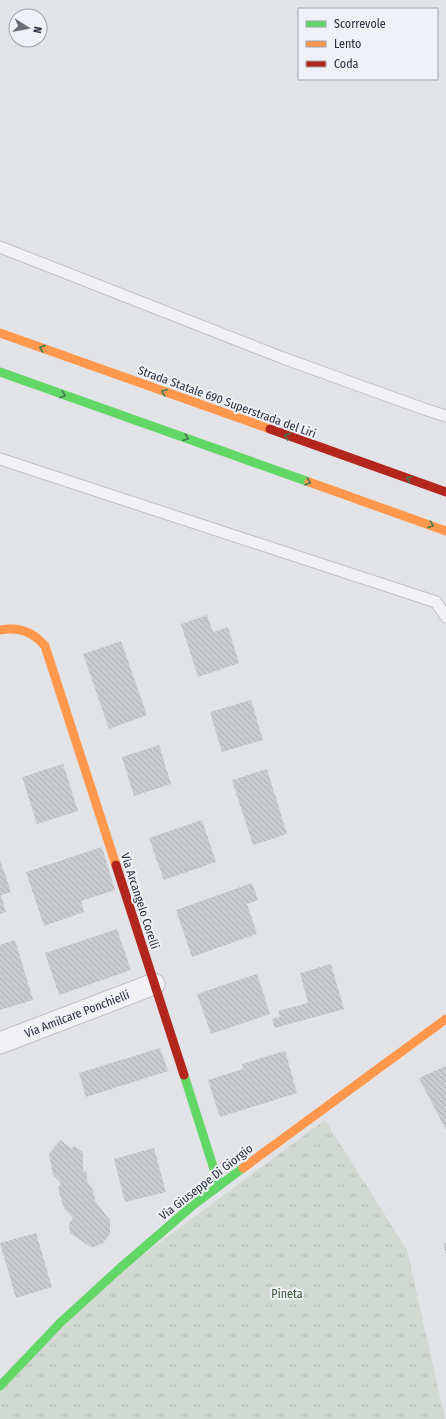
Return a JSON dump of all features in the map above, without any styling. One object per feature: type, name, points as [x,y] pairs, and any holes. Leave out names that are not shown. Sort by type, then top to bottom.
[{"type":"main road","name":"Strada Statale 690 Superstrada del Liri","points":[[0,333],[446,492]]},
{"type":"main road","points":[[0,372],[446,531]]},
{"type":"main road","name":"Via Arcangelo Corelli","points":[[0,630],[17,628],[29,631],[40,640],[47,651],[219,1185]]},
{"type":"main road","name":"Via Giuseppe Di Giorgio","points":[[0,1386],[60,1323],[161,1232],[219,1185],[446,1019]]},
{"type":"street","name":"Via Amilcare Ponchielli","points":[[0,1043],[154,984]]},
{"type":"lane","points":[[0,247],[283,358],[446,416]]},
{"type":"lane","points":[[0,459],[436,602],[446,617]]},
{"type":"green space","name":"Pineta","points":[[325,1120],[407,1250],[445,1419],[0,1419],[0,1386],[98,1288]]},
{"type":"building","points":[[207,615],[213,632],[228,627],[239,663],[198,677],[181,624]]},
{"type":"building","points":[[121,641],[147,715],[109,729],[83,654]]},
{"type":"building","points":[[251,700],[263,740],[222,752],[210,712]]},
{"type":"building","points":[[159,745],[171,784],[134,796],[122,757]]},
{"type":"building","points":[[63,764],[78,811],[37,824],[22,777]]},
{"type":"building","points":[[267,769],[287,834],[253,845],[232,780]]},
{"type":"building","points":[[202,820],[216,862],[164,880],[149,838]]},
{"type":"building","points":[[102,847],[115,890],[81,901],[84,912],[44,926],[26,872]]},
{"type":"building","points":[[0,860],[11,892],[1,895],[6,912],[0,914]]},
{"type":"building","points":[[252,883],[258,900],[247,904],[257,934],[192,957],[176,910]]},
{"type":"building","points":[[117,929],[131,970],[59,995],[45,953]]},
{"type":"building","points":[[15,940],[33,1000],[0,1010],[0,945]]},
{"type":"building","points":[[331,964],[344,1009],[275,1028],[272,1019],[280,1017],[278,1011],[308,1003],[300,973]]},
{"type":"building","points":[[257,974],[270,1014],[211,1034],[197,994]]},
{"type":"building","points":[[160,1048],[168,1071],[86,1097],[79,1073]]},
{"type":"building","points":[[285,1051],[297,1093],[220,1117],[208,1080],[243,1069],[242,1064]]},
{"type":"building","points":[[446,1066],[446,1130],[419,1078]]},
{"type":"building","points":[[60,1140],[72,1149],[74,1146],[83,1152],[83,1170],[87,1173],[87,1181],[93,1190],[95,1201],[110,1220],[110,1234],[103,1243],[92,1248],[70,1233],[69,1223],[73,1218],[64,1208],[58,1188],[61,1183],[53,1175],[49,1154]]},
{"type":"building","points":[[154,1148],[166,1192],[125,1202],[114,1159]]},
{"type":"building","points":[[36,1233],[52,1287],[16,1298],[0,1243]]},
{"type":"building","points":[[446,1243],[446,1254],[443,1244]]},
{"type":"traffic: fast","points":[[0,372],[309,482]]},
{"type":"traffic: fast","points":[[184,1075],[219,1185]]},
{"type":"traffic: fast","points":[[0,1386],[60,1323],[118,1270],[192,1206],[243,1168]]},
{"type":"traffic: slow","points":[[0,333],[270,429]]},
{"type":"traffic: slow","points":[[309,482],[446,531]]},
{"type":"traffic: slow","points":[[0,630],[13,629],[25,631],[45,646],[116,865]]},
{"type":"traffic: slow","points":[[243,1168],[446,1019]]},
{"type":"traffic: jam","points":[[270,429],[446,492]]},
{"type":"traffic: jam","points":[[116,865],[184,1075]]}]
